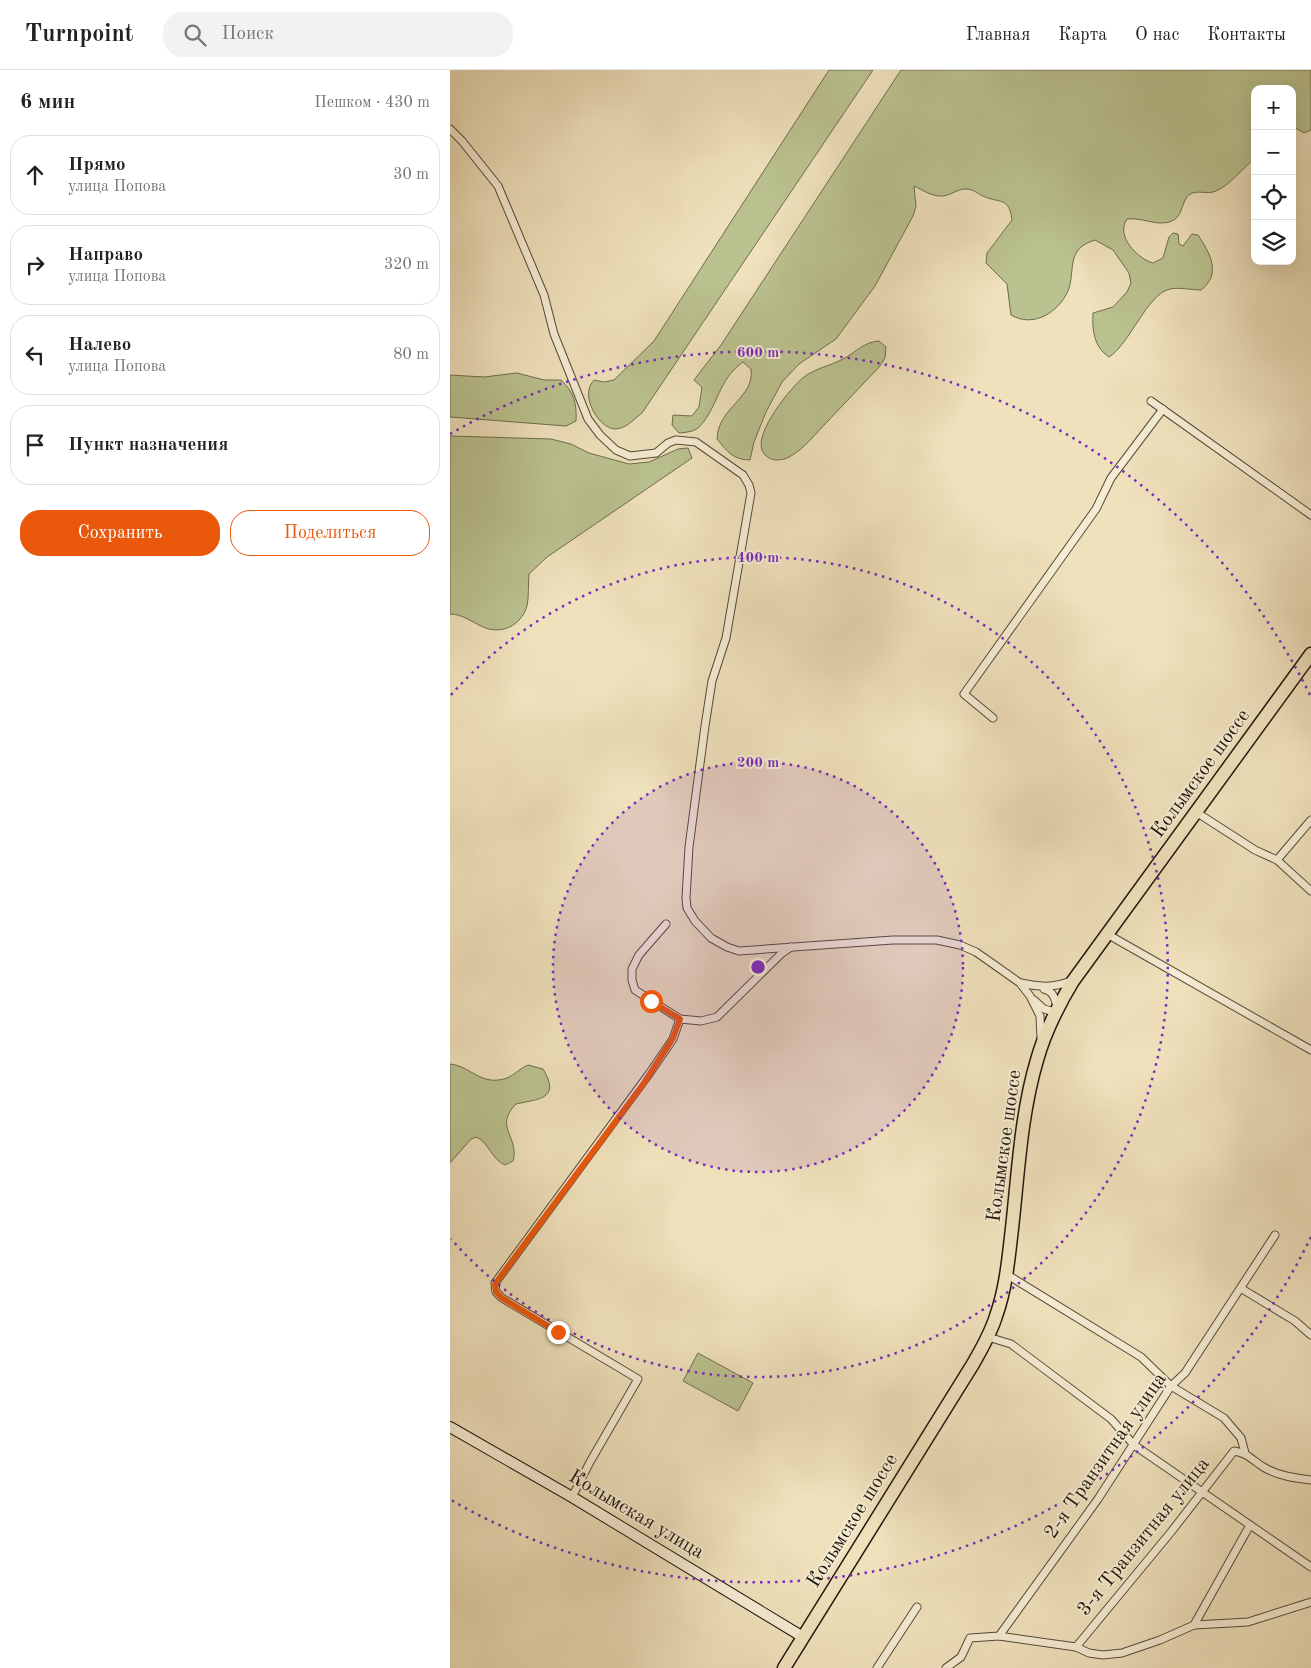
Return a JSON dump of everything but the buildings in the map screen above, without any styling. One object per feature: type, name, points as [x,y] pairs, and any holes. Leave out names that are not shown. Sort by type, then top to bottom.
[{"type":"highway","name":"Колымское шоссе","points":[[784,1668],[988,1337],[999,1307],[1006,1274],[1026,1111],[1042,1044],[1056,1009],[1107,934],[1311,654]]},
{"type":"street","points":[[450,129],[498,186],[544,295],[554,334],[588,420],[600,435],[616,450],[630,456],[656,453],[668,443],[687,440],[696,442],[743,475],[749,485],[751,493],[726,638],[712,681],[689,847],[686,898],[687,908],[695,921],[711,938],[739,951],[794,945],[893,940],[949,942],[976,952],[1020,983],[1044,1009],[1056,1009],[1055,997],[1050,990],[1020,983]]},
{"type":"street","points":[[1151,401],[1311,515]]},
{"type":"street","points":[[993,718],[964,694],[1096,508],[1111,478],[1163,409]]},
{"type":"street","points":[[1196,812],[1255,850],[1277,860],[1311,891]]},
{"type":"street","points":[[1277,860],[1311,820]]},
{"type":"street","points":[[666,924],[639,955],[632,969],[632,980],[635,990],[680,1019],[701,1021],[716,1017],[782,953],[794,945]]},
{"type":"street","points":[[1107,934],[1311,1050]]},
{"type":"street","points":[[1038,987],[1058,986],[1074,981]]},
{"type":"street","points":[[1030,996],[1040,1016],[1042,1044]]},
{"type":"street","points":[[572,1497],[638,1379],[502,1298],[496,1292],[495,1284],[644,1083],[673,1038],[680,1019]]},
{"type":"street","name":"2-я Транзитная улица","points":[[999,1636],[1098,1500],[1171,1386],[1185,1373],[1242,1289],[1275,1235]]},
{"type":"street","points":[[1006,1274],[1141,1358],[1171,1386],[1224,1418],[1241,1438],[1245,1453],[1265,1468],[1286,1476],[1311,1480]]},
{"type":"street","points":[[1242,1289],[1296,1321],[1311,1335]]},
{"type":"street","points":[[988,1337],[1011,1344],[1110,1419],[1134,1444],[1311,1567]]},
{"type":"street","name":"Колымская улица","points":[[450,1427],[572,1497],[803,1637]]},
{"type":"street","name":"3-я Транзитная улица","points":[[1076,1647],[1171,1532],[1234,1451],[1245,1453]]},
{"type":"street","points":[[1194,1625],[1250,1524]]},
{"type":"street","points":[[946,1668],[961,1657],[970,1638],[999,1636],[1076,1647],[1089,1653],[1104,1655],[1122,1653],[1160,1640],[1194,1625],[1248,1622],[1311,1602]]},
{"type":"street","points":[[877,1668],[917,1607]]},
{"type":"green space","points":[[829,70],[873,70],[642,413],[619,429],[609,428],[599,420],[590,402],[589,389],[594,380],[604,382],[614,380],[654,341]]},
{"type":"green space","points":[[901,70],[1311,70],[1311,130],[1304,133],[1296,128],[1296,85],[1251,85],[1251,162],[1221,188],[1213,192],[1195,192],[1189,195],[1184,202],[1180,214],[1174,220],[1159,223],[1127,219],[1124,226],[1126,239],[1135,252],[1147,261],[1153,263],[1163,258],[1169,237],[1173,233],[1178,234],[1179,244],[1183,246],[1192,234],[1198,235],[1210,256],[1212,270],[1211,277],[1201,290],[1174,288],[1162,293],[1146,309],[1117,351],[1109,357],[1100,348],[1095,338],[1093,313],[1113,307],[1127,292],[1131,283],[1129,273],[1113,250],[1095,240],[1079,249],[1073,261],[1068,291],[1058,306],[1051,312],[1036,319],[1019,319],[1011,315],[1007,284],[986,263],[987,253],[1012,220],[1009,207],[1003,202],[971,190],[962,189],[939,196],[914,186],[916,206],[913,216],[875,286],[836,339],[799,364],[782,382],[766,412],[754,442],[750,460],[735,457],[717,439],[723,419],[748,388],[751,379],[751,369],[743,362],[728,376],[712,409],[697,429],[679,433],[672,425],[673,415],[692,416],[699,407],[702,387],[694,380],[721,345]]},
{"type":"green space","points":[[879,341],[886,347],[885,358],[880,366],[806,445],[796,453],[783,459],[775,460],[767,457],[762,450],[761,442],[764,433],[775,411],[798,383],[813,371],[843,359],[864,345]]},
{"type":"green space","points":[[517,373],[544,380],[561,380],[569,389],[574,399],[576,421],[566,426],[450,417],[450,375],[484,377]]},
{"type":"green space","points":[[450,436],[551,439],[571,444],[589,453],[629,464],[649,462],[678,449],[688,448],[692,458],[547,557],[529,574],[527,606],[520,619],[509,627],[497,630],[483,627],[463,617],[450,614]]},
{"type":"green space","points":[[450,1064],[490,1080],[507,1078],[528,1065],[543,1069],[550,1087],[548,1092],[539,1099],[516,1104],[507,1119],[507,1126],[513,1145],[513,1161],[505,1165],[500,1162],[484,1143],[476,1137],[471,1139],[450,1163]]},
{"type":"green space","points":[[698,1353],[753,1383],[738,1411],[683,1381]]},
{"type":"route","points":[[558,1332],[502,1298],[496,1292],[495,1284],[504,1269],[644,1083],[673,1038],[680,1019],[651,1001]]}]
